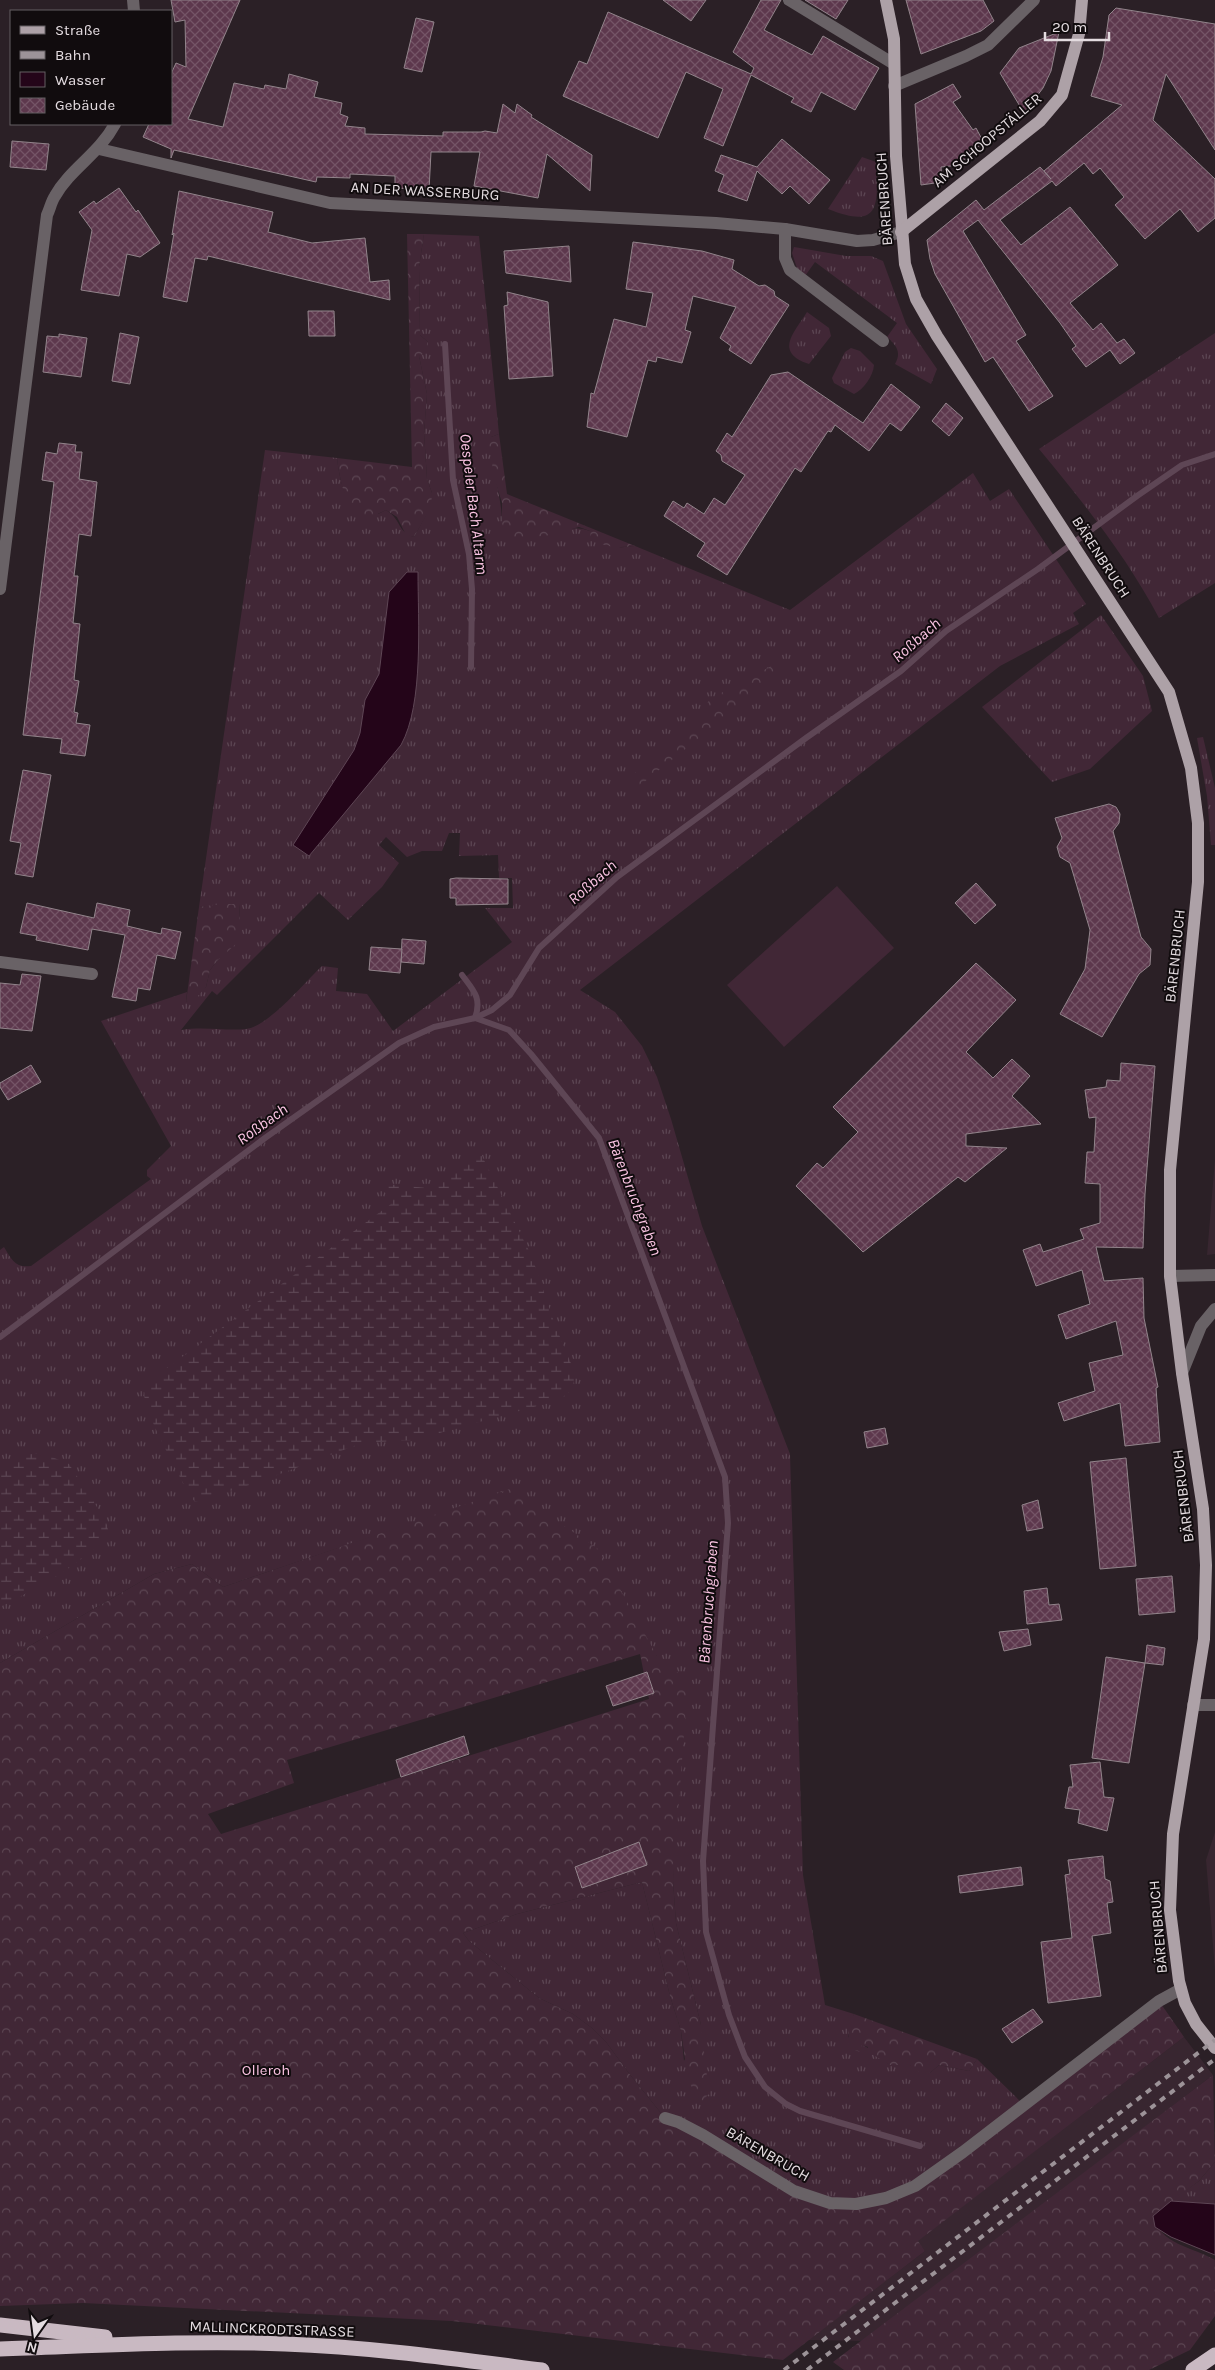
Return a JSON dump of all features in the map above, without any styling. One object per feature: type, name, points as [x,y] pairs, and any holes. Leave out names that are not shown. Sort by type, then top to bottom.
[{"type":"highway","points":[[0,2325],[154,2342]]},
{"type":"highway","name":"MALLINCKRODTSTRASSE","points":[[0,2349],[154,2342],[286,2344],[420,2355],[542,2370]]},
{"type":"highway","points":[[1193,2370],[1215,2355]]},
{"type":"main road","name":"BÄRENBRUCH","points":[[886,0],[894,39],[896,156],[901,232],[910,281],[924,315],[1169,692],[1187,749],[1195,795],[1198,823],[1198,882],[1170,1170],[1170,1276],[1182,1373],[1203,1509],[1206,1565],[1204,1639],[1178,1795],[1170,1872],[1170,1910],[1181,1990],[1185,2003],[1196,2024],[1215,2048]]},
{"type":"main road","name":"AM SCHOOPSTÄLLER","points":[[901,232],[1040,121],[1062,95],[1080,34],[1082,0]]},
{"type":"street","points":[[789,0],[894,64]]},
{"type":"street","points":[[894,86],[988,45],[1034,0]]},
{"type":"street","points":[[0,589],[4,528],[47,215],[55,196],[68,179],[100,148],[114,125]]},
{"type":"street","name":"AN DER WASSERBURG","points":[[100,148],[330,203],[587,215],[785,229],[857,241],[873,240],[901,232]]},
{"type":"street","points":[[785,229],[785,258],[790,270],[883,341]]},
{"type":"street","points":[[0,962],[92,974]]},
{"type":"street","points":[[1170,1276],[1215,1275]]},
{"type":"street","points":[[1182,1373],[1201,1326],[1215,1309]]},
{"type":"street","points":[[1193,1705],[1215,1705]]},
{"type":"street","name":"BÄRENBRUCH","points":[[666,2118],[703,2135],[794,2191],[830,2203],[856,2204],[886,2198],[915,2186],[955,2158],[1158,2001],[1181,1990]]},
{"type":"shaded area","points":[[1215,1159],[1215,1254],[1207,1255]]},
{"type":"shaded area","points":[[1215,1832],[1215,1970],[1206,1860]]},
{"type":"shaded area","points":[[1184,2037],[1213,2075],[864,2341],[808,2340],[925,2251],[917,2241]]},
{"type":"green space","points":[[862,157],[876,162],[877,191],[873,210],[867,215],[858,217],[828,209]]},
{"type":"green space","points":[[407,234],[424,234],[419,267],[420,335],[428,342],[427,352],[419,356],[427,394],[424,433],[427,479],[432,493],[431,507],[414,537],[406,535],[397,517],[386,510],[368,517],[360,515],[354,510],[345,494],[339,474],[337,458],[412,467]]},
{"type":"green space","points":[[424,234],[479,236],[499,434],[491,437],[491,448],[502,523],[583,529],[619,547],[635,546],[790,610],[973,473],[990,501],[1009,489],[1086,604],[1073,613],[1079,624],[1000,666],[580,990],[615,1012],[642,1046],[657,1077],[702,1226],[790,1454],[803,1875],[825,2005],[854,2014],[848,2037],[868,2048],[890,2065],[910,2065],[930,2073],[939,2065],[969,2071],[977,2059],[1023,2104],[907,2190],[830,2203],[665,2118],[606,2042],[592,2028],[573,2014],[539,1998],[469,1941],[463,1933],[517,1914],[642,1882],[670,1996],[681,2031],[684,2061],[701,2025],[676,1923],[673,1881],[674,1840],[657,1656],[510,1490],[223,1587],[192,1564],[154,1574],[0,1663],[0,1250],[4,1247],[14,1262],[21,1266],[31,1266],[151,1179],[147,1176],[147,1170],[171,1146],[101,1021],[187,992],[186,1002],[206,987],[210,970],[218,960],[240,918],[239,904],[199,907],[265,450],[337,458],[343,488],[349,501],[359,514],[378,514],[386,510],[409,535],[414,537],[426,515],[432,493],[427,479],[424,433],[427,394],[419,356],[428,342],[420,335],[419,267]],"holes":[[[449,833],[460,833],[459,856],[498,855],[499,878],[512,878],[513,908],[485,908],[512,942],[393,1031],[367,994],[336,991],[338,968],[322,966],[265,1021],[255,1026],[246,1029],[197,1028],[181,1030],[212,991],[217,995],[319,893],[348,920],[382,887],[399,863],[379,845],[386,837],[407,857],[422,851],[442,851]]]},
{"type":"green space","points":[[794,247],[846,256],[871,256],[883,261],[906,324],[937,369],[931,384],[895,364],[898,352],[887,337],[897,323],[815,262],[805,276],[797,268],[792,253]]},
{"type":"green space","points":[[807,312],[829,328],[831,336],[809,364],[792,354],[790,348],[790,341]]},
{"type":"green space","points":[[1215,333],[1215,583],[1159,618],[1119,552],[1039,449]]},
{"type":"green space","points":[[851,348],[860,351],[874,365],[867,382],[854,394],[834,383],[832,378],[845,352]]},
{"type":"green space","points":[[499,434],[507,494],[635,546],[617,547],[601,544],[591,538],[590,531],[579,527],[545,536],[512,538],[505,533],[502,523],[502,503],[494,477],[489,443],[491,437]]},
{"type":"green space","points":[[1101,615],[1143,676],[1152,711],[1090,769],[1052,782],[982,707]]},
{"type":"green space","points":[[779,662],[786,662],[789,669],[764,686],[643,783],[636,787],[630,784],[629,779],[638,770],[700,721],[701,712],[710,699]]},
{"type":"green space","points":[[1203,737],[1215,788],[1215,845],[1211,845],[1207,796],[1197,738]]},
{"type":"green space","points":[[837,886],[894,948],[784,1047],[727,985]]},
{"type":"green space","points":[[239,904],[241,934],[237,943],[210,970],[206,987],[197,997],[186,1002],[199,907]]},
{"type":"green space","points":[[479,1150],[532,1257],[555,1325],[575,1373],[573,1387],[566,1395],[552,1402],[414,1440],[362,1443],[256,1483],[195,1502],[188,1493],[161,1441],[149,1413],[143,1388],[152,1379],[391,1204],[385,1192],[386,1184],[427,1188]]},
{"type":"green space","points":[[42,1453],[69,1464],[106,1521],[109,1534],[98,1546],[72,1566],[0,1607],[0,1465],[23,1455]]},
{"type":"green space","name":"Olleroh","points":[[510,1489],[598,1549],[657,1656],[688,1681],[673,1881],[676,1923],[701,2025],[709,2094],[701,2102],[688,2081],[681,2031],[670,1996],[642,1882],[517,1914],[463,1933],[469,1941],[539,1998],[573,2014],[592,2028],[606,2042],[665,2118],[794,2191],[830,2203],[907,2190],[1159,2001],[1184,2037],[918,2241],[925,2251],[783,2360],[452,2321],[83,2303],[0,2306],[0,1663],[154,1574],[192,1564],[223,1587]],"holes":[[[640,1654],[649,1699],[221,1834],[208,1814],[294,1783],[287,1760]]]},
{"type":"green space","points":[[854,2014],[977,2059],[969,2071],[939,2065],[930,2073],[920,2073],[910,2065],[890,2065],[867,2051],[868,2047],[862,2045],[860,2052],[852,2049],[848,2044],[849,2026]]},
{"type":"green space","points":[[1213,2075],[1215,2162],[1199,2181],[1153,2216],[1156,2225],[1169,2239],[1215,2260],[1215,2316],[1190,2350],[1149,2370],[844,2370],[833,2362]]},
{"type":"green space","points":[[1215,2162],[1215,2204],[1171,2201],[1199,2181]]},
{"type":"water","points":[[407,572],[418,572],[419,614],[416,685],[408,728],[401,745],[309,856],[293,845],[354,750],[360,733],[365,700],[379,674],[389,592]]},
{"type":"water","points":[[1171,2201],[1215,2204],[1215,2255],[1171,2237],[1155,2227],[1153,2216]]},
{"type":"building","points":[[171,0],[240,0],[188,119],[223,127],[234,83],[264,89],[265,85],[286,89],[289,74],[318,82],[314,97],[342,103],[340,114],[348,117],[345,126],[365,128],[365,134],[443,136],[443,132],[485,131],[497,133],[503,104],[515,113],[517,104],[532,115],[531,117],[592,155],[590,191],[547,154],[538,198],[474,186],[480,152],[431,152],[429,190],[395,188],[395,176],[350,174],[350,178],[317,177],[316,182],[174,150],[171,158],[171,149],[143,137],[149,125],[172,125],[172,72],[176,63],[186,67],[185,20],[175,22]]},
{"type":"building","points":[[663,0],[706,0],[691,21]]},
{"type":"building","points":[[761,0],[781,0],[764,30],[812,55],[823,36],[879,68],[855,110],[821,92],[811,112],[791,102],[794,98],[751,75],[723,146],[704,138],[723,89],[686,72],[658,138],[563,96],[579,61],[587,64],[608,12],[751,74],[754,68],[733,52]]},
{"type":"building","points":[[805,0],[848,0],[836,19]]},
{"type":"building","points":[[906,0],[983,0],[994,21],[981,31],[921,54]]},
{"type":"building","points":[[1116,8],[1215,24],[1215,150],[1166,74],[1153,120],[1215,179],[1215,218],[1198,232],[1180,209],[1145,239],[1115,205],[1124,197],[1100,168],[1093,174],[1084,163],[1056,186],[1052,181],[1000,220],[1021,245],[1070,207],[1118,265],[1070,303],[1093,330],[1101,323],[1117,343],[1124,339],[1135,353],[1120,364],[1110,350],[1086,367],[1072,349],[1076,346],[1060,323],[978,220],[963,231],[1026,335],[1016,341],[1053,396],[1029,411],[993,357],[985,362],[935,274],[927,240],[976,200],[984,210],[1040,167],[1051,179],[1044,171],[1122,105],[1091,96],[1103,57],[1109,15]]},
{"type":"building","points":[[416,18],[434,22],[422,72],[404,68]]},
{"type":"building","points":[[1059,32],[1051,71],[1043,88],[1024,113],[1000,73],[1019,48]]},
{"type":"building","points":[[953,84],[961,97],[953,102],[973,130],[976,128],[984,143],[965,154],[966,159],[960,160],[960,165],[941,167],[942,182],[921,185],[915,104]]},
{"type":"building","points":[[782,139],[830,180],[809,204],[790,186],[782,194],[757,171],[747,201],[718,191],[724,175],[715,171],[721,155],[757,167]]},
{"type":"building","points":[[12,141],[49,144],[46,170],[10,167]]},
{"type":"building","points":[[119,188],[136,212],[138,210],[160,243],[140,257],[127,254],[119,296],[81,290],[92,230],[79,212],[94,201],[96,204]]},
{"type":"building","points":[[179,191],[273,212],[268,232],[312,243],[365,238],[370,282],[389,280],[390,300],[208,256],[207,260],[195,258],[187,302],[163,297]]},
{"type":"building","points":[[633,242],[702,251],[734,260],[732,269],[759,286],[765,285],[774,291],[775,296],[789,305],[751,364],[729,350],[731,346],[720,338],[736,307],[693,296],[685,330],[691,332],[682,363],[657,357],[656,362],[648,360],[627,437],[587,427],[591,393],[594,394],[614,319],[646,327],[653,293],[626,289]]},
{"type":"building","points":[[569,246],[571,282],[506,273],[504,251]]},
{"type":"building","points":[[507,292],[548,302],[553,376],[509,379],[504,306],[508,305]]},
{"type":"building","points":[[308,311],[334,311],[335,336],[309,336]]},
{"type":"building","points":[[120,333],[139,337],[130,384],[112,381]]},
{"type":"building","points":[[59,334],[87,338],[81,377],[43,372],[47,336],[59,337]]},
{"type":"building","points":[[788,372],[863,423],[891,384],[920,407],[901,431],[890,423],[869,451],[835,425],[831,432],[828,431],[801,472],[795,468],[727,575],[697,556],[705,543],[664,516],[673,501],[684,508],[687,503],[704,514],[714,498],[725,505],[745,475],[722,461],[721,455],[716,451],[727,433],[732,437],[771,375]]},
{"type":"building","points":[[946,403],[963,418],[949,436],[932,421]]},
{"type":"building","points":[[59,443],[76,445],[75,452],[82,452],[79,479],[97,482],[91,536],[79,534],[74,576],[78,576],[73,623],[80,624],[74,680],[79,681],[74,712],[78,713],[76,723],[90,725],[85,756],[60,753],[62,739],[23,735],[54,482],[42,480],[46,452],[57,454]]},
{"type":"building","points":[[23,770],[51,775],[33,877],[15,874],[21,843],[10,841]]},
{"type":"building","points":[[1109,804],[1116,807],[1120,814],[1119,823],[1113,831],[1141,937],[1151,949],[1150,965],[1139,974],[1102,1037],[1060,1014],[1085,969],[1090,930],[1070,863],[1060,857],[1057,847],[1062,838],[1055,818]]},
{"type":"building","points":[[450,879],[508,879],[508,904],[456,905],[456,898],[450,898]]},
{"type":"building","points":[[976,883],[996,905],[975,924],[955,903]]},
{"type":"building","points":[[27,903],[94,918],[97,903],[130,910],[127,926],[161,934],[162,928],[181,932],[175,959],[157,955],[150,990],[138,988],[136,1001],[112,997],[125,935],[92,929],[88,950],[36,940],[37,936],[20,933]]},
{"type":"building","points":[[402,939],[426,941],[424,964],[401,962]]},
{"type":"building","points":[[371,947],[402,949],[400,973],[369,970]]},
{"type":"building","points":[[976,963],[1016,1000],[966,1052],[993,1078],[1012,1059],[1030,1076],[1012,1096],[1041,1124],[966,1134],[966,1146],[1007,1148],[965,1182],[958,1177],[863,1252],[796,1186],[817,1163],[823,1168],[858,1132],[833,1107]]},
{"type":"building","points":[[22,974],[41,976],[32,1031],[0,1028],[0,983],[20,985]]},
{"type":"building","points":[[1121,1063],[1155,1066],[1145,1194],[1143,1248],[1096,1247],[1104,1281],[1143,1278],[1144,1318],[1158,1387],[1156,1388],[1160,1442],[1125,1446],[1120,1403],[1064,1421],[1058,1403],[1095,1391],[1089,1363],[1123,1355],[1116,1321],[1066,1339],[1058,1315],[1090,1304],[1082,1270],[1036,1286],[1023,1250],[1040,1244],[1043,1252],[1084,1239],[1080,1229],[1100,1223],[1100,1184],[1085,1183],[1087,1152],[1094,1152],[1096,1117],[1089,1118],[1085,1090],[1106,1087],[1107,1080],[1120,1081]]},
{"type":"building","points":[[31,1065],[41,1082],[8,1100],[0,1087],[0,1083]]},
{"type":"building","points":[[885,1428],[888,1444],[867,1448],[864,1432]]},
{"type":"building","points":[[1126,1458],[1136,1566],[1100,1569],[1090,1462]]},
{"type":"building","points":[[1038,1500],[1043,1528],[1027,1531],[1022,1505]]},
{"type":"building","points":[[1172,1576],[1175,1612],[1139,1615],[1136,1579]]},
{"type":"building","points":[[1047,1588],[1049,1605],[1059,1604],[1062,1620],[1027,1624],[1024,1591]]},
{"type":"building","points":[[1028,1629],[1031,1645],[1004,1651],[999,1632]]},
{"type":"building","points":[[1147,1645],[1165,1648],[1163,1665],[1145,1663]]},
{"type":"building","points":[[1106,1657],[1145,1663],[1129,1763],[1092,1758]]},
{"type":"building","points":[[647,1672],[654,1693],[613,1706],[606,1686]]},
{"type":"building","points":[[464,1736],[469,1754],[401,1777],[396,1760]]},
{"type":"building","points":[[1100,1762],[1104,1797],[1114,1798],[1107,1831],[1078,1823],[1080,1810],[1065,1808],[1069,1787],[1073,1787],[1070,1765]]},
{"type":"building","points":[[639,1842],[647,1865],[582,1888],[575,1867]]},
{"type":"building","points":[[1103,1856],[1105,1879],[1110,1881],[1113,1902],[1107,1903],[1111,1933],[1092,1936],[1101,1996],[1048,2003],[1041,1942],[1072,1938],[1065,1875],[1070,1874],[1068,1860]]},
{"type":"building","points":[[1021,1867],[1023,1885],[960,1893],[958,1876]]},
{"type":"building","points":[[1033,2009],[1043,2022],[1012,2043],[1002,2029]]},
{"type":"waterway","name":"Oespeler Bach Altarm","points":[[445,344],[453,480],[469,554],[472,589],[471,667]]},
{"type":"waterway","name":"Roßbach","points":[[0,1337],[265,1138],[399,1043],[434,1027],[475,1018],[492,1010],[510,995],[539,948],[617,877],[806,738],[901,671],[946,631],[1038,569],[1182,465],[1215,454]]},
{"type":"waterway","points":[[462,975],[476,995],[478,1005],[475,1018]]},
{"type":"waterway","name":"Bärenbruchgraben","points":[[475,1018],[509,1030],[531,1054],[599,1138],[725,1477],[728,1523],[703,1861],[706,1932],[729,2015],[745,2057],[765,2087],[786,2104],[800,2111],[920,2146]]},
{"type":"railway","points":[[784,2370],[1215,2040]]},
{"type":"railway","points":[[807,2370],[1215,2059]]}]
